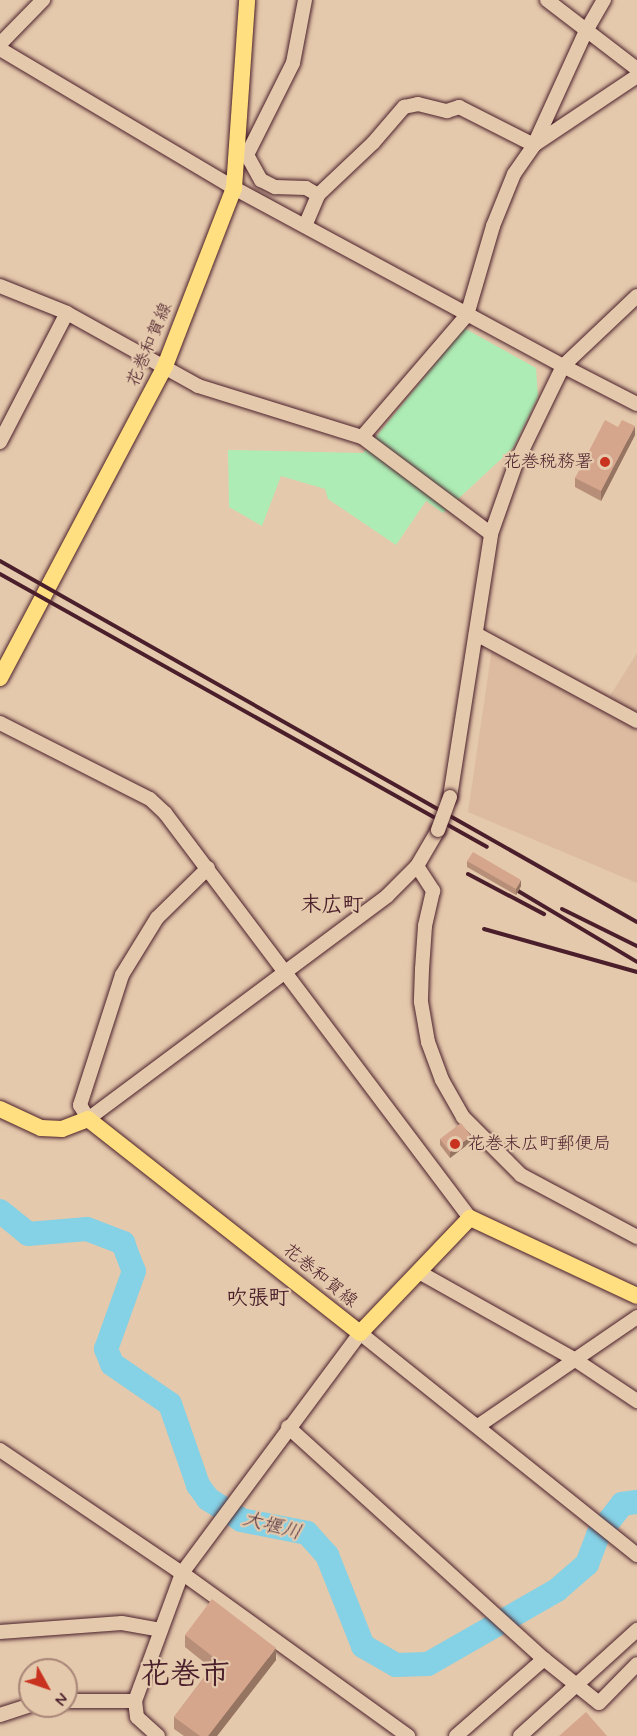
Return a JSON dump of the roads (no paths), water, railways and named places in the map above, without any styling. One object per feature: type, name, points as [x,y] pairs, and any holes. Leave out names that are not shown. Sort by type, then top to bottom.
[{"type":"main road","name":"花巻和賀線","points":[[0,678],[165,366],[234,188],[248,0]]},
{"type":"main road","points":[[0,1109],[41,1128],[62,1129],[88,1119]]},
{"type":"main road","name":"花巻和賀線","points":[[88,1119],[360,1333],[470,1218]]},
{"type":"main road","points":[[470,1218],[637,1296]]},
{"type":"street","points":[[43,0],[0,46],[234,188],[467,315],[637,404]]},
{"type":"street","points":[[304,0],[293,63],[247,155],[261,180],[275,187],[306,188],[318,195]]},
{"type":"street","points":[[547,0],[637,69]]},
{"type":"street","points":[[362,437],[467,315],[493,226],[514,174],[530,150],[586,31],[604,0]]},
{"type":"street","points":[[530,150],[637,76]]},
{"type":"street","points":[[305,226],[318,195],[373,143],[404,107],[418,104],[447,111],[459,107],[530,150]]},
{"type":"street","points":[[0,286],[67,313],[198,386],[230,398],[362,437],[491,534]]},
{"type":"street","points":[[208,868],[157,918],[122,975],[80,1105],[88,1119],[288,973],[387,896],[417,866],[438,830],[450,797],[491,534],[516,463],[563,366],[637,296]]},
{"type":"street","points":[[0,442],[67,313]]},
{"type":"street","points":[[476,634],[637,721]]},
{"type":"street","points":[[0,723],[150,799],[208,868],[470,1218]]},
{"type":"street","points":[[417,866],[433,891],[425,926],[421,1002],[428,1042],[442,1080],[464,1117],[521,1175],[637,1237]]},
{"type":"street","points":[[419,1272],[574,1359],[637,1401]]},
{"type":"street","points":[[478,1426],[637,1317]]},
{"type":"street","points":[[158,1736],[137,1717],[135,1701],[182,1573],[288,1427],[360,1333],[637,1555]]},
{"type":"street","points":[[288,1427],[544,1659],[599,1703],[637,1664]]},
{"type":"street","points":[[0,1450],[182,1573],[408,1736]]},
{"type":"street","points":[[0,1632],[122,1623],[160,1630]]},
{"type":"street","points":[[519,1736],[579,1686],[637,1630]]},
{"type":"street","points":[[456,1736],[544,1659]]},
{"type":"street","points":[[78,1701],[135,1701]]},
{"type":"street","points":[[0,1715],[18,1709]]},
{"type":"waterway","name":"大堰川","points":[[0,1211],[28,1234],[87,1229],[123,1243],[134,1271],[106,1349],[112,1364],[170,1404],[198,1485],[208,1499],[241,1520],[307,1533],[327,1555],[363,1646],[396,1665],[428,1664],[557,1590],[587,1564],[598,1535],[622,1504],[637,1502]]},
{"type":"railway","points":[[0,561],[637,922]]},
{"type":"railway","points":[[0,574],[487,847]]},
{"type":"railway","points":[[468,874],[544,914]]},
{"type":"railway","points":[[503,882],[637,962]]},
{"type":"railway","points":[[562,909],[637,946]]},
{"type":"railway","points":[[484,929],[637,972]]},
{"type":"place","name":"花巻税務署","points":[[605,462]]},
{"type":"place","name":"花巻末広町郵便局","points":[[455,1144]]},
{"type":"district","name":"末広町","points":[[332,905]]},
{"type":"district","name":"吹張町","points":[[258,1298]]},
{"type":"district","name":"花巻市","points":[[185,1675]]}]
